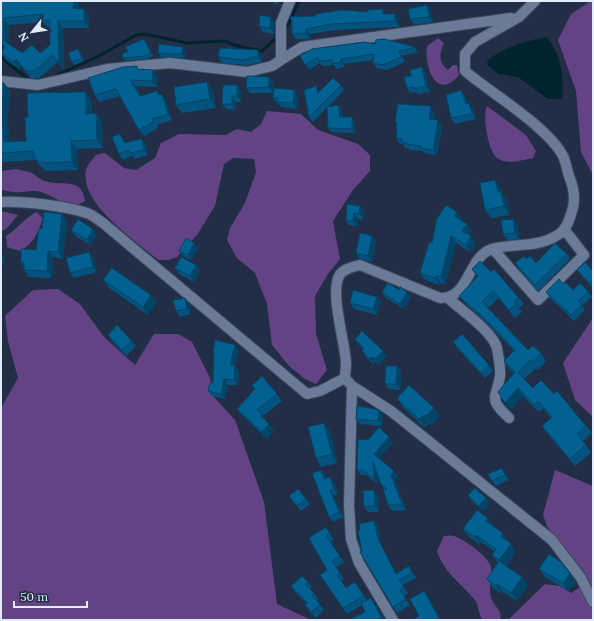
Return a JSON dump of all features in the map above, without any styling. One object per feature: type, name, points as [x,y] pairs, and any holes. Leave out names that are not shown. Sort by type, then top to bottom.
[{"type":"street","points":[[281,60],[281,23],[290,1]]},
{"type":"street","points":[[393,620],[359,563],[351,539],[349,505],[348,382],[336,285],[339,275],[349,268],[360,265],[440,298],[448,298],[461,289],[478,258],[483,252],[493,249],[539,243],[558,236],[568,224],[574,204],[573,187],[562,156],[545,134],[465,71],[465,54],[475,42],[519,17],[535,1]]},
{"type":"street","points":[[1,81],[38,85],[107,69],[170,63],[247,72],[272,66],[302,47],[519,17]]},
{"type":"street","points":[[1,202],[14,201],[76,211],[88,214],[103,222],[307,394],[320,392],[348,382]]},
{"type":"street","points":[[493,249],[538,300],[584,255],[564,229]]},
{"type":"street","points":[[448,298],[493,340],[496,348],[500,374],[494,398],[498,407],[509,418]]},
{"type":"street","points":[[348,382],[391,411],[552,540],[580,578],[593,602]]},
{"type":"shaded area","points":[[593,1],[593,175],[581,152],[576,91],[558,40],[571,14]]},
{"type":"shaded area","points":[[438,38],[444,43],[440,54],[442,64],[448,70],[453,65],[457,65],[459,75],[451,82],[444,85],[438,83],[433,78],[428,63],[427,46]]},
{"type":"shaded area","points":[[487,106],[526,135],[536,151],[533,158],[509,162],[500,160],[496,157],[488,140],[485,116]]},
{"type":"shaded area","points":[[267,111],[301,114],[318,130],[358,144],[370,155],[370,171],[353,190],[333,221],[340,259],[328,274],[315,296],[316,334],[327,370],[316,384],[305,379],[289,366],[272,345],[267,304],[255,273],[237,258],[227,240],[230,228],[245,203],[256,172],[254,159],[233,158],[224,164],[215,206],[197,235],[177,257],[169,260],[158,260],[111,221],[91,196],[86,183],[86,170],[96,155],[105,153],[124,168],[136,170],[155,158],[161,143],[179,134],[226,135],[237,129],[251,132],[261,124]]},
{"type":"shaded area","points":[[16,169],[32,173],[41,180],[51,183],[76,185],[83,193],[85,201],[72,205],[66,204],[43,192],[1,190],[1,171]]},
{"type":"shaded area","points":[[1,211],[18,215],[8,227],[1,232]]},
{"type":"shaded area","points":[[36,212],[43,218],[37,233],[29,245],[20,251],[7,247],[6,236]]},
{"type":"shaded area","points":[[58,289],[80,304],[104,337],[135,365],[154,334],[178,334],[192,342],[210,378],[213,396],[235,420],[264,502],[277,604],[311,620],[1,620],[1,408],[18,378],[8,341],[5,316],[33,290]]},
{"type":"shaded area","points":[[593,318],[593,417],[575,400],[563,363]]},
{"type":"shaded area","points":[[555,470],[593,486],[593,620],[508,620],[545,584],[560,586],[571,593],[590,581],[548,528],[543,515]]},
{"type":"shaded area","points":[[444,536],[453,536],[464,541],[486,558],[491,567],[490,594],[492,601],[499,611],[501,617],[500,620],[483,620],[475,600],[444,566],[437,551]]},
{"type":"water","points":[[547,37],[556,51],[560,66],[562,75],[562,99],[548,99],[518,77],[499,74],[487,65],[488,60],[508,48],[531,40]]},
{"type":"building","points":[[1,1],[74,1],[73,8],[84,9],[84,21],[58,21],[59,63],[53,55],[35,71],[26,71],[16,59],[14,62],[1,53],[5,47],[1,42],[3,40],[22,53],[32,45],[40,53],[50,45],[50,20],[42,20],[42,14],[4,18],[3,39],[1,39]]},
{"type":"building","points":[[427,5],[429,17],[410,19],[408,9]]},
{"type":"building","points":[[383,9],[383,14],[395,14],[395,21],[331,24],[306,29],[306,33],[292,34],[292,20],[289,17],[316,16],[316,14],[342,10],[368,12],[368,10]]},
{"type":"building","points":[[260,15],[271,17],[270,28],[259,26]]},
{"type":"building","points":[[144,39],[151,53],[145,56],[123,58],[122,54],[128,51],[125,47]]},
{"type":"building","points":[[384,39],[415,47],[399,51],[401,57],[383,65],[373,63],[374,54],[341,59],[341,62],[333,64],[332,60],[319,61],[318,57],[305,65],[300,56],[312,49],[364,42],[375,44],[376,40]]},
{"type":"building","points":[[159,44],[183,47],[182,54],[158,53]]},
{"type":"building","points":[[220,48],[258,50],[258,56],[243,60],[218,57]]},
{"type":"building","points":[[78,49],[82,58],[72,62],[68,53]]},
{"type":"building","points":[[137,66],[137,69],[153,70],[152,81],[130,80],[140,96],[157,91],[158,95],[162,94],[168,114],[152,119],[154,122],[139,130],[116,89],[95,95],[88,78],[123,67]]},
{"type":"building","points":[[422,67],[426,86],[414,89],[414,87],[407,88],[404,77],[411,76],[410,70]]},
{"type":"building","points":[[247,76],[269,77],[269,87],[246,88]]},
{"type":"building","points":[[333,78],[341,85],[309,117],[304,90],[316,86],[318,93]]},
{"type":"building","points":[[207,82],[210,99],[176,105],[174,87]]},
{"type":"building","points":[[1,83],[4,83],[1,113]]},
{"type":"building","points":[[223,85],[237,85],[237,96],[232,96],[232,104],[222,104]]},
{"type":"building","points":[[274,88],[294,90],[293,103],[277,102],[278,98],[273,98]]},
{"type":"building","points":[[461,90],[466,104],[469,103],[472,114],[451,118],[446,95]]},
{"type":"building","points":[[86,92],[86,114],[96,113],[97,140],[71,141],[72,162],[40,163],[34,157],[33,151],[1,153],[1,115],[4,142],[26,141],[25,117],[28,117],[27,93]]},
{"type":"building","points":[[398,104],[431,106],[429,119],[438,120],[433,150],[421,148],[421,146],[406,144],[401,142],[402,139],[396,138],[397,123],[395,122]]},
{"type":"building","points":[[338,105],[340,117],[352,117],[352,129],[328,128],[327,107]]},
{"type":"building","points":[[120,134],[124,143],[142,139],[144,150],[130,153],[129,150],[119,154],[112,137]]},
{"type":"building","points":[[495,180],[498,192],[501,192],[504,206],[485,210],[480,183]]},
{"type":"building","points":[[347,204],[360,206],[359,214],[354,213],[353,221],[346,220]]},
{"type":"building","points":[[446,205],[457,212],[454,216],[467,224],[462,231],[471,236],[466,245],[451,236],[441,277],[436,276],[435,278],[420,273],[429,242],[432,243],[435,222]]},
{"type":"building","points":[[44,212],[62,214],[58,252],[48,251],[47,271],[24,270],[24,262],[21,262],[21,249],[36,250],[39,228],[42,229]]},
{"type":"building","points":[[78,219],[93,229],[87,240],[71,230]]},
{"type":"building","points":[[513,219],[515,233],[503,234],[501,220]]},
{"type":"building","points":[[360,233],[372,236],[368,256],[356,253]]},
{"type":"building","points":[[186,238],[194,243],[188,255],[179,251]]},
{"type":"building","points":[[555,243],[567,254],[535,285],[515,263],[524,256],[526,259],[530,256],[536,263]]},
{"type":"building","points":[[89,252],[93,267],[70,273],[66,258]]},
{"type":"building","points":[[181,257],[196,265],[190,276],[175,268]]},
{"type":"building","points":[[480,261],[491,272],[494,269],[518,297],[514,301],[517,304],[509,310],[493,291],[482,302],[528,350],[533,346],[541,353],[533,362],[530,360],[518,373],[533,388],[541,380],[554,394],[557,391],[586,426],[577,434],[586,445],[570,459],[542,426],[552,417],[538,401],[534,405],[518,388],[505,403],[498,392],[515,372],[504,361],[515,350],[482,316],[459,296],[478,276],[472,269]]},
{"type":"building","points":[[585,262],[593,271],[593,279],[589,283],[577,270]]},
{"type":"building","points":[[112,268],[151,295],[143,307],[103,280]]},
{"type":"building","points":[[559,279],[563,284],[565,282],[573,290],[580,283],[588,291],[578,301],[582,305],[571,315],[546,292]]},
{"type":"building","points":[[388,283],[399,290],[400,287],[407,292],[400,304],[382,292]]},
{"type":"building","points":[[353,290],[377,297],[373,309],[350,303]]},
{"type":"building","points":[[185,298],[187,309],[176,311],[173,300]]},
{"type":"building","points":[[117,325],[132,341],[122,350],[108,335]]},
{"type":"building","points":[[362,331],[383,351],[375,359],[372,357],[370,359],[362,351],[364,348],[355,339]]},
{"type":"building","points":[[462,334],[489,365],[481,373],[453,342]]},
{"type":"building","points":[[215,340],[235,345],[230,365],[235,366],[234,380],[224,379],[221,394],[208,391],[210,383],[213,383],[213,353]]},
{"type":"building","points":[[386,366],[397,366],[396,384],[385,384]]},
{"type":"building","points":[[262,376],[277,394],[257,410],[269,424],[262,432],[237,409],[255,389],[252,385]]},
{"type":"building","points":[[409,385],[434,408],[426,416],[424,415],[419,419],[398,400],[398,397]]},
{"type":"building","points":[[357,406],[379,410],[378,421],[356,419]]},
{"type":"building","points":[[324,423],[332,454],[316,458],[308,427]]},
{"type":"building","points":[[379,427],[389,437],[374,454],[394,471],[391,475],[402,504],[388,505],[383,489],[387,489],[381,484],[373,462],[374,479],[363,470],[357,470],[358,439],[368,440]]},
{"type":"building","points":[[502,468],[505,475],[492,481],[488,474]]},
{"type":"building","points":[[321,470],[324,479],[330,477],[334,489],[330,490],[339,512],[329,517],[312,473]]},
{"type":"building","points":[[475,488],[486,498],[479,506],[468,495]]},
{"type":"building","points":[[298,489],[306,499],[297,506],[289,496]]},
{"type":"building","points":[[374,490],[375,506],[364,507],[363,491]]},
{"type":"building","points":[[477,510],[488,518],[486,521],[503,533],[501,536],[511,544],[499,560],[492,555],[496,549],[476,535],[475,537],[463,529]]},
{"type":"building","points":[[374,521],[378,539],[396,574],[409,566],[412,573],[399,580],[404,588],[400,590],[406,599],[393,607],[360,552],[362,551],[358,531],[360,530],[359,524]]},
{"type":"building","points":[[326,527],[330,534],[326,536],[340,556],[332,561],[340,573],[337,575],[346,588],[355,582],[364,596],[343,608],[320,575],[327,570],[309,538]]},
{"type":"building","points":[[549,554],[562,563],[570,574],[563,583],[539,569]]},
{"type":"building","points":[[499,561],[522,577],[511,593],[497,584],[496,586],[487,579]]},
{"type":"building","points":[[302,576],[308,582],[305,584],[314,593],[312,595],[320,604],[312,612],[305,605],[308,603],[291,586]]},
{"type":"building","points":[[424,591],[439,618],[435,620],[412,620],[419,616],[410,599]]},
{"type":"building","points":[[371,598],[381,617],[376,620],[352,620],[351,619],[365,612],[361,603]]},
{"type":"waterway","points":[[284,29],[289,23],[299,1]]},
{"type":"waterway","points":[[55,76],[99,56],[136,35],[145,34],[187,43],[225,41],[237,46],[262,51],[278,36]]},
{"type":"waterway","points":[[1,57],[30,81]]}]
